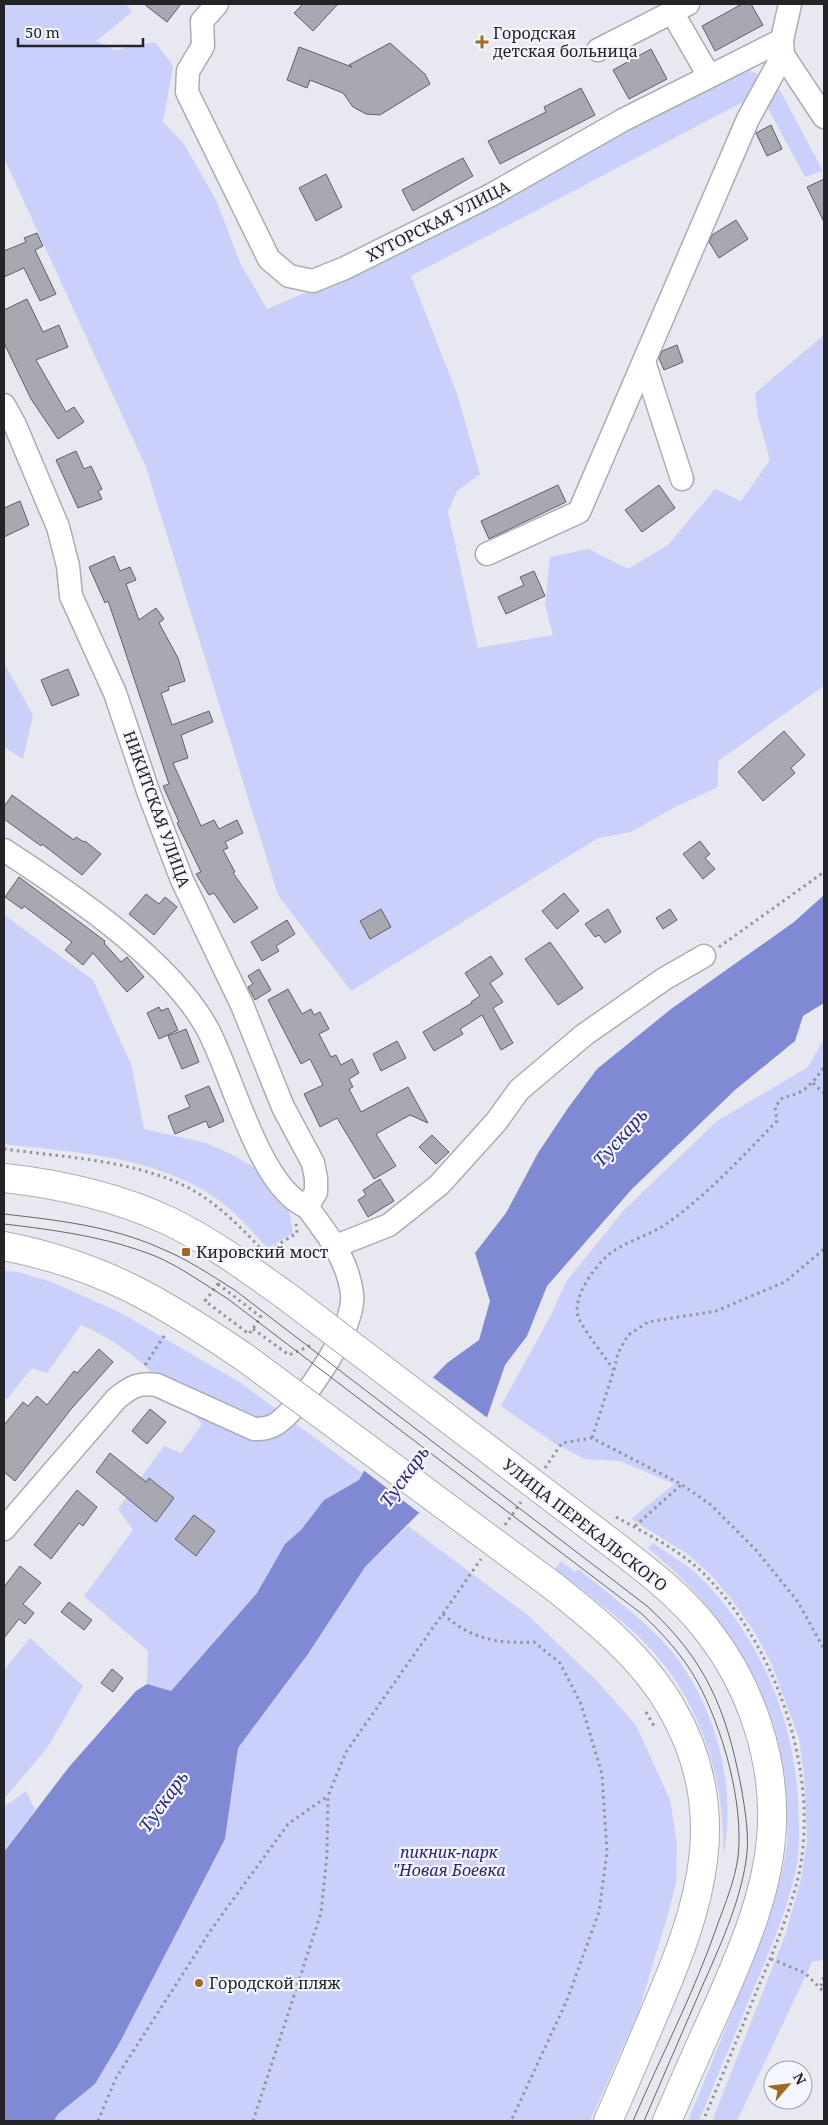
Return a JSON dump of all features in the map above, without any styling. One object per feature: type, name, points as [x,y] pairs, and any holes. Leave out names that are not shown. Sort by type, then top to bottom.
[{"type":"main road","name":"УЛИЦА ПЕРЕКАЛЬСКОГО","points":[[4,1178],[91,1194],[128,1204],[169,1222],[228,1255],[284,1294],[647,1570],[682,1601],[707,1629],[727,1657],[757,1722],[768,1767],[772,1801],[771,1839],[764,1881],[746,1942],[667,2121]]},
{"type":"main road","points":[[4,1246],[67,1261],[122,1282],[182,1315],[244,1357],[553,1586],[624,1646],[671,1707],[685,1735],[698,1772],[706,1819],[703,1861],[697,1901],[681,1951],[608,2121]]},
{"type":"street","name":"ХУТОРСКАЯ УЛИЦА","points":[[217,4],[202,20],[203,46],[188,71],[187,92],[269,259],[289,276],[313,282],[386,250],[491,195],[623,120],[742,58],[769,49],[783,48]]},
{"type":"street","points":[[487,554],[579,512],[748,119],[783,48],[790,4]]},
{"type":"street","points":[[598,50],[680,8],[709,76]]},
{"type":"street","points":[[783,48],[824,117]]},
{"type":"street","points":[[644,362],[682,479]]},
{"type":"street","name":"НИКИТСКАЯ УЛИЦА","points":[[4,405],[15,425],[58,527],[68,566],[71,596],[115,693],[148,791],[182,880],[242,1005],[283,1107],[313,1163],[316,1192],[302,1215]]},
{"type":"street","points":[[4,850],[105,921],[175,985],[195,1008],[208,1030],[261,1156],[302,1215],[336,1246],[348,1272],[352,1310],[331,1357],[312,1385],[280,1422],[266,1429],[254,1429],[157,1385],[144,1383],[132,1386],[118,1398],[6,1521]]},
{"type":"street","points":[[336,1246],[389,1225],[439,1185],[496,1122],[519,1090],[584,1035],[664,979],[704,956]]},
{"type":"path","points":[[704,956],[755,923],[824,872]]},
{"type":"path","points":[[614,1370],[578,1316],[580,1291],[589,1275],[605,1258],[629,1241],[667,1224],[712,1188],[777,1121],[775,1107],[783,1098],[797,1096],[812,1083],[824,1067]]},
{"type":"path","points":[[812,1083],[824,1092]]},
{"type":"path","points":[[264,1253],[297,1233],[302,1215]]},
{"type":"path","points":[[592,1438],[618,1353],[628,1334],[648,1322],[716,1311],[785,1282],[824,1249]]},
{"type":"path","points":[[218,1284],[261,1317],[253,1329],[249,1334],[205,1301],[218,1284]]},
{"type":"path","points":[[253,1329],[289,1355],[313,1344]]},
{"type":"path","points":[[132,1386],[168,1330]]},
{"type":"path","points":[[539,1476],[562,1443],[592,1438],[682,1484],[711,1505],[756,1550],[798,1602],[824,1649]]},
{"type":"path","points":[[635,1526],[682,1484]]},
{"type":"path","points":[[500,1533],[522,1500]]},
{"type":"path","points":[[253,2121],[321,1913],[327,1855],[328,1796],[346,1752],[483,1557]]},
{"type":"path","points":[[443,1614],[459,1629],[504,1644],[534,1642],[560,1663],[581,1704],[602,1774],[607,1852],[599,1912],[567,2000],[511,2121]]},
{"type":"path","points":[[642,1704],[655,1728]]},
{"type":"path","points":[[98,2121],[116,2078],[211,1930],[288,1824],[328,1796]]},
{"type":"path","points":[[770,1959],[805,1974],[821,1986],[824,1992]]},
{"type":"path","points":[[821,1986],[824,1975]]},
{"type":"green space","points":[[4,4],[126,4],[132,12],[96,41],[115,50],[155,42],[173,66],[163,122],[184,144],[217,202],[240,263],[267,309],[376,263],[740,66],[776,83],[823,171],[805,177],[764,101],[743,102],[411,276],[457,394],[480,474],[457,491],[448,512],[478,648],[553,635],[545,605],[550,557],[589,549],[628,569],[668,545],[715,489],[741,501],[770,460],[758,417],[755,393],[824,335],[824,686],[718,761],[718,787],[675,807],[631,832],[598,838],[351,991],[278,895],[146,467],[4,158]]},
{"type":"green space","points":[[4,663],[33,715],[23,759],[4,747]]},
{"type":"green space","points":[[4,915],[93,980],[131,1064],[144,1129],[206,1143],[235,1156],[257,1169],[288,1203],[293,1233],[268,1248],[235,1214],[213,1196],[164,1172],[139,1164],[85,1153],[4,1144]]},
{"type":"green space","points":[[824,1039],[824,1960],[812,1962],[766,2060],[763,2060],[763,2066],[737,2121],[712,2121],[785,1936],[801,1879],[807,1841],[804,1776],[799,1739],[772,1665],[755,1633],[733,1601],[710,1574],[686,1553],[631,1519],[674,1484],[620,1461],[585,1459],[554,1443],[501,1406],[552,1313],[566,1282],[623,1211],[717,1121],[808,1067]]},
{"type":"green space","points":[[4,1271],[18,1272],[52,1282],[121,1313],[241,1383],[362,1473],[359,1480],[324,1500],[301,1530],[285,1544],[257,1593],[171,1691],[147,1684],[148,1651],[84,1596],[133,1530],[118,1509],[164,1446],[181,1453],[202,1424],[147,1367],[116,1343],[81,1325],[47,1373],[32,1368],[7,1399],[4,1397]]},
{"type":"green space","name":"пикник-парк \"Новая Боевка","points":[[408,1526],[530,1617],[597,1681],[636,1725],[670,1800],[677,1844],[676,1883],[638,2013],[590,2121],[54,2121],[58,2114],[95,2084],[120,2042],[225,1839],[238,1748],[308,1654],[365,1567]]},
{"type":"green space","points":[[653,1543],[704,1581],[742,1629],[757,1655],[781,1710],[795,1769],[798,1799],[799,1848],[790,1893],[769,1952],[699,2121],[688,2121],[756,1953],[780,1881],[787,1844],[786,1802],[782,1764],[774,1727],[761,1693],[745,1660],[725,1630],[702,1601],[648,1548]]},
{"type":"green space","points":[[561,1561],[575,1572],[578,1569],[646,1625],[667,1646],[684,1668],[698,1692],[710,1718],[725,1774],[727,1830],[723,1857],[720,1797],[714,1768],[705,1739],[679,1686],[661,1661],[631,1629],[555,1569]]},
{"type":"green space","points":[[30,1638],[83,1686],[47,1748],[4,1799],[4,1670]]},
{"type":"green space","points":[[26,1791],[35,1810],[4,1852],[4,1807]]},
{"type":"water","name":"Тускарь","points":[[824,895],[824,1003],[803,1016],[795,1041],[735,1090],[632,1189],[547,1286],[527,1336],[505,1365],[484,1426],[449,1483],[365,1567],[308,1654],[238,1748],[225,1839],[120,2042],[95,2084],[58,2114],[54,2121],[4,2121],[4,1852],[69,1767],[136,1691],[147,1684],[171,1691],[257,1593],[285,1544],[301,1530],[324,1500],[359,1480],[391,1421],[447,1363],[479,1340],[490,1301],[475,1253],[506,1213],[538,1153],[597,1069],[671,1009],[794,922]]},
{"type":"pier","points":[[431,1376],[489,1419],[451,1484],[422,1515],[362,1469],[389,1420]]},
{"type":"building","points":[[144,4],[181,4],[167,22]]},
{"type":"building","points":[[303,4],[338,4],[313,31],[294,13]]},
{"type":"building","points":[[742,4],[751,4],[763,25],[715,51],[702,26]]},
{"type":"building","points":[[390,43],[425,74],[430,84],[380,115],[366,114],[353,107],[343,93],[310,80],[307,88],[287,80],[299,47],[352,67],[349,65]]},
{"type":"building","points":[[651,49],[667,79],[629,99],[613,70]]},
{"type":"building","points":[[581,88],[595,115],[500,164],[488,141],[546,112],[544,107]]},
{"type":"building","points":[[771,125],[782,149],[767,156],[756,133]]},
{"type":"building","points":[[463,158],[473,176],[413,211],[402,190]]},
{"type":"building","points":[[326,174],[342,207],[316,221],[299,188]]},
{"type":"building","points":[[824,179],[824,222],[807,187]]},
{"type":"building","points":[[736,220],[748,239],[719,258],[709,242],[712,235]]},
{"type":"building","points":[[37,233],[43,246],[35,250],[56,294],[40,301],[24,268],[4,277],[4,251],[26,242],[24,238]]},
{"type":"building","points":[[27,299],[43,332],[59,325],[68,347],[36,360],[66,412],[74,407],[84,422],[58,439],[31,399],[4,343],[4,310]]},
{"type":"building","points":[[677,345],[683,362],[664,370],[659,358],[662,351]]},
{"type":"building","points":[[76,451],[84,469],[91,466],[102,489],[98,491],[102,499],[78,508],[56,460]]},
{"type":"building","points":[[558,485],[566,502],[489,539],[481,521]]},
{"type":"building","points":[[659,485],[675,508],[642,532],[625,510]]},
{"type":"building","points":[[20,501],[29,525],[4,537],[4,508]]},
{"type":"building","points":[[114,556],[120,571],[130,567],[136,580],[126,584],[139,620],[156,608],[164,619],[159,623],[178,658],[185,681],[168,687],[169,690],[161,693],[172,725],[209,711],[213,722],[181,735],[188,758],[173,763],[201,826],[214,820],[219,829],[237,820],[243,833],[225,842],[228,848],[223,850],[235,872],[233,873],[258,908],[234,923],[214,893],[209,895],[196,874],[201,872],[177,823],[179,822],[163,786],[169,784],[108,601],[105,603],[89,567]]},
{"type":"building","points":[[534,571],[545,596],[506,614],[498,597],[524,585],[520,577]]},
{"type":"building","points":[[68,669],[79,695],[52,706],[41,680]]},
{"type":"building","points":[[784,731],[805,755],[791,768],[795,773],[763,801],[738,772]]},
{"type":"building","points":[[12,795],[74,840],[76,837],[85,841],[101,854],[82,875],[42,844],[41,846],[4,819],[4,807]]},
{"type":"building","points":[[700,841],[710,854],[705,858],[715,869],[703,879],[683,854]]},
{"type":"building","points":[[19,877],[105,941],[104,943],[121,962],[127,957],[144,977],[127,992],[93,953],[83,965],[65,950],[72,942],[24,906],[22,909],[5,897]]},
{"type":"building","points":[[564,893],[579,911],[557,929],[542,911]]},
{"type":"building","points":[[146,894],[159,904],[165,897],[177,907],[154,935],[129,914]]},
{"type":"building","points":[[381,909],[391,927],[370,939],[360,921]]},
{"type":"building","points":[[608,909],[621,932],[605,943],[599,935],[595,937],[585,924]]},
{"type":"building","points":[[670,909],[677,920],[663,929],[656,918]]},
{"type":"building","points":[[287,920],[295,934],[276,946],[279,951],[262,961],[251,942]]},
{"type":"building","points":[[550,942],[583,988],[558,1005],[525,959]]},
{"type":"building","points":[[491,956],[503,974],[490,983],[503,1002],[493,1008],[513,1043],[501,1050],[482,1015],[460,1029],[463,1034],[434,1051],[423,1032],[472,1003],[480,996],[465,973]]},
{"type":"building","points":[[259,969],[271,990],[255,1000],[248,987],[253,984],[248,976]]},
{"type":"building","points":[[288,989],[302,1014],[311,1009],[314,1015],[320,1012],[329,1029],[319,1034],[331,1057],[336,1055],[341,1065],[352,1059],[359,1073],[349,1079],[353,1087],[349,1089],[361,1112],[408,1087],[428,1123],[410,1115],[376,1134],[396,1166],[374,1179],[337,1118],[320,1127],[304,1094],[323,1085],[310,1059],[301,1064],[268,1000]]},
{"type":"building","points":[[159,1007],[161,1011],[168,1008],[178,1030],[159,1039],[147,1013]]},
{"type":"building","points":[[186,1029],[199,1062],[182,1069],[168,1036]]},
{"type":"building","points":[[397,1041],[406,1058],[381,1071],[373,1054]]},
{"type":"building","points":[[209,1086],[224,1121],[209,1128],[206,1121],[175,1134],[168,1116],[190,1107],[185,1096]]},
{"type":"building","points":[[432,1135],[449,1152],[436,1164],[419,1147]]},
{"type":"building","points":[[380,1179],[394,1201],[368,1217],[358,1200],[366,1195],[363,1190]]},
{"type":"building","points":[[99,1349],[113,1362],[72,1408],[15,1481],[4,1472],[4,1425],[23,1402],[28,1406],[37,1396],[47,1405],[74,1371],[77,1373]]},
{"type":"building","points":[[150,1409],[166,1422],[147,1444],[132,1431]]},
{"type":"building","points":[[110,1453],[146,1482],[149,1478],[174,1498],[156,1522],[96,1472]]},
{"type":"building","points":[[77,1490],[97,1507],[83,1526],[79,1523],[51,1559],[34,1545]]},
{"type":"building","points":[[194,1515],[215,1531],[196,1556],[175,1539]]},
{"type":"building","points":[[20,1566],[41,1583],[23,1604],[34,1613],[25,1624],[19,1619],[4,1638],[4,1587]]},
{"type":"building","points":[[69,1602],[92,1620],[84,1630],[61,1612]]},
{"type":"building","points":[[112,1669],[123,1678],[113,1692],[101,1683]]},
{"type":"tram line","points":[[4,1214],[83,1225],[141,1240],[189,1262],[236,1291],[647,1606],[667,1626],[699,1666],[720,1709],[735,1758],[744,1804],[747,1833],[746,1861],[739,1894],[728,1927],[644,2121]]},
{"type":"tram line","points":[[4,1224],[100,1239],[137,1249],[165,1260],[183,1270],[228,1299],[642,1614],[679,1654],[697,1681],[723,1744],[735,1790],[738,1813],[738,1857],[735,1874],[708,1951],[633,2121]]},
{"type":"place","name":"Городская детская больница","points":[[482,42]]},
{"type":"place","name":"Кировский мост","points":[[186,1252]]},
{"type":"place","name":"Городской пляж","points":[[199,1983]]}]
